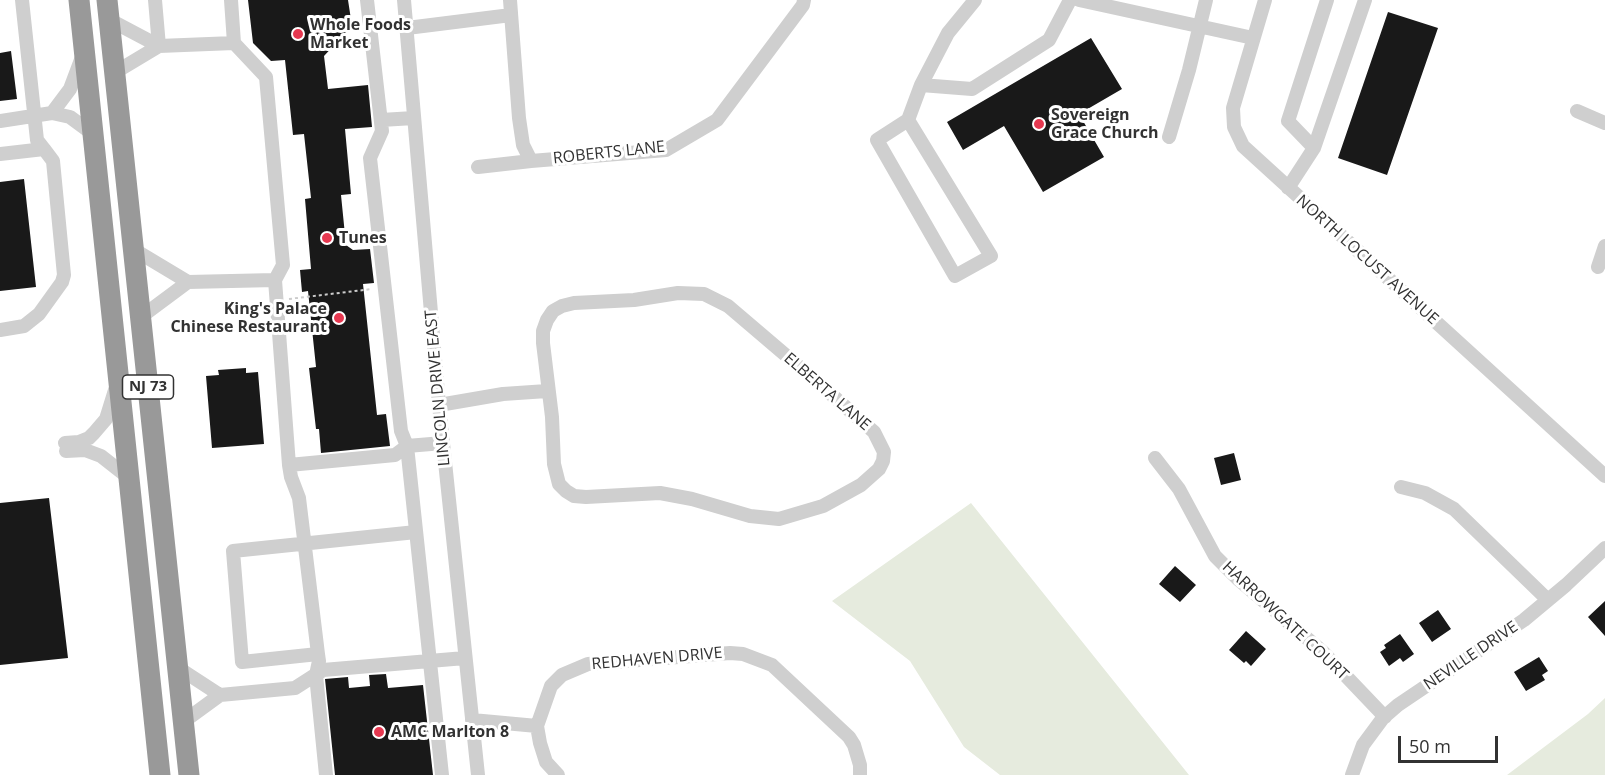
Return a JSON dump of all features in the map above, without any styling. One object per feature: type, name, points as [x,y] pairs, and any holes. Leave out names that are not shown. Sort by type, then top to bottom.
[{"type":"highway","name":"NJ 73","points":[[78,0],[160,775]]},
{"type":"highway","name":"NJ 73","points":[[107,10],[189,775]]},
{"type":"street","points":[[0,330],[24,326],[39,314],[62,282],[64,275],[53,161],[37,140],[22,0]]},
{"type":"street","points":[[154,0],[159,46]]},
{"type":"street","points":[[231,0],[234,44],[266,77],[283,265],[275,280],[289,465],[299,498],[319,662],[316,675],[326,775]]},
{"type":"street","points":[[367,0],[382,130],[370,158],[401,431],[407,446],[441,775]]},
{"type":"street","name":"LINCOLN DRIVE EAST","points":[[404,0],[439,405],[478,775]]},
{"type":"street","name":"ROBERTS LANE","points":[[510,0],[514,27],[519,118],[523,145],[531,161],[666,150],[717,120],[803,5],[804,0]]},
{"type":"street","points":[[908,120],[991,256],[956,276],[877,140],[908,120],[921,85],[948,33],[975,0]]},
{"type":"street","points":[[921,85],[972,88],[1049,40],[1070,0]]},
{"type":"street","points":[[1079,0],[1253,38]]},
{"type":"street","points":[[1169,137],[1189,70],[1206,0]]},
{"type":"street","name":"NORTH LOCUST AVENUE","points":[[1265,0],[1233,108],[1234,127],[1243,146],[1605,476]]},
{"type":"street","points":[[1314,148],[1288,121],[1327,0]]},
{"type":"street","points":[[1288,188],[1314,148],[1365,0]]},
{"type":"street","points":[[107,10],[159,46]]},
{"type":"street","points":[[406,28],[511,15]]},
{"type":"street","points":[[114,73],[159,46],[234,44]]},
{"type":"street","points":[[52,113],[70,89],[84,52]]},
{"type":"street","points":[[1577,111],[1605,123]]},
{"type":"street","points":[[0,121],[52,113],[70,117],[93,134]]},
{"type":"street","points":[[381,120],[414,118]]},
{"type":"street","points":[[0,154],[44,149]]},
{"type":"street","points":[[478,167],[531,161]]},
{"type":"street","points":[[1598,267],[1605,246]]},
{"type":"street","points":[[133,249],[188,282],[275,280]]},
{"type":"street","points":[[141,317],[188,282]]},
{"type":"street","name":"ELBERTA LANE","points":[[678,293],[704,294],[728,306],[864,423],[880,442],[884,452],[883,461],[871,477],[849,493],[809,512],[779,519],[750,516],[676,495],[660,493],[574,496],[559,484],[556,475],[552,417],[547,391],[543,331],[553,311],[574,303],[634,300],[678,293]]},
{"type":"street","points":[[118,379],[109,411],[101,425],[89,438],[66,447],[101,456],[129,478]]},
{"type":"street","points":[[439,405],[503,394],[547,391]]},
{"type":"street","points":[[289,465],[395,455],[407,446],[443,443]]},
{"type":"street","name":"HARROWGATE COURT","points":[[1155,458],[1179,489],[1215,556],[1239,580],[1323,652],[1385,717]]},
{"type":"street","points":[[1401,487],[1425,493],[1454,509],[1548,600]]},
{"type":"street","points":[[318,654],[242,662],[233,551],[416,532]]},
{"type":"street","name":"NEVILLE DRIVE","points":[[1352,775],[1363,745],[1385,717],[1413,695],[1509,631],[1548,600],[1605,548]]},
{"type":"street","name":"REDHAVEN DRIVE","points":[[537,726],[551,686],[562,675],[582,666],[730,653],[743,654],[772,665],[849,737],[860,765],[860,775]]},
{"type":"street","points":[[183,722],[220,695],[295,688],[323,670],[465,658]]},
{"type":"street","points":[[177,667],[220,695]]},
{"type":"street","points":[[472,720],[537,726],[546,762],[558,775]]},
{"type":"path","points":[[277,300],[385,287]]},
{"type":"shaded area","points":[[971,503],[1189,775],[1000,775],[964,747],[910,661],[832,601]]},
{"type":"shaded area","points":[[1605,698],[1605,775],[1507,775],[1588,714]]},
{"type":"building","points":[[248,0],[348,0],[352,26],[324,56],[328,89],[368,85],[372,127],[345,129],[351,194],[341,195],[346,245],[353,250],[370,249],[374,283],[363,284],[377,415],[386,414],[390,446],[321,453],[309,368],[316,367],[308,291],[302,292],[300,270],[311,269],[305,199],[311,198],[304,134],[293,135],[285,60],[271,61],[253,43]]},
{"type":"building","points":[[1388,12],[1438,28],[1387,175],[1338,158]]},
{"type":"building","points":[[1091,38],[1122,89],[1079,114],[1104,157],[1043,192],[1004,126],[963,150],[947,122]]},
{"type":"building","points":[[11,51],[17,99],[0,101],[0,53]]},
{"type":"building","points":[[24,179],[36,287],[0,291],[0,182]]},
{"type":"building","points":[[246,368],[246,373],[258,372],[264,444],[212,448],[206,376],[219,375],[218,370]]},
{"type":"building","points":[[1234,453],[1241,480],[1221,485],[1214,458]]},
{"type":"building","points":[[49,498],[68,658],[0,665],[0,503]]},
{"type":"building","points":[[1175,566],[1196,585],[1180,602],[1159,584]]},
{"type":"building","points":[[1605,601],[1605,636],[1588,617]]},
{"type":"building","points":[[1438,610],[1451,629],[1432,642],[1419,623]]},
{"type":"building","points":[[1246,631],[1266,649],[1251,666],[1229,650]]},
{"type":"building","points":[[1400,634],[1414,654],[1403,662],[1400,658],[1389,666],[1380,652],[1386,648],[1384,645]]},
{"type":"building","points":[[1539,657],[1548,671],[1542,675],[1545,680],[1526,691],[1514,672]]},
{"type":"building","name":"AMC Marlton 8","points":[[386,674],[388,688],[423,685],[433,775],[335,775],[325,679],[348,677],[349,688],[370,686],[369,675]]},
{"type":"place","name":"Whole Foods Market","points":[[298,34]]},
{"type":"place","name":"Sovereign Grace Church","points":[[1039,124]]},
{"type":"place","name":"Tunes","points":[[327,238]]},
{"type":"place","name":"King's Palace Chinese Restaurant","points":[[339,318]]},
{"type":"place","name":"AMC Marlton 8","points":[[379,732]]}]
